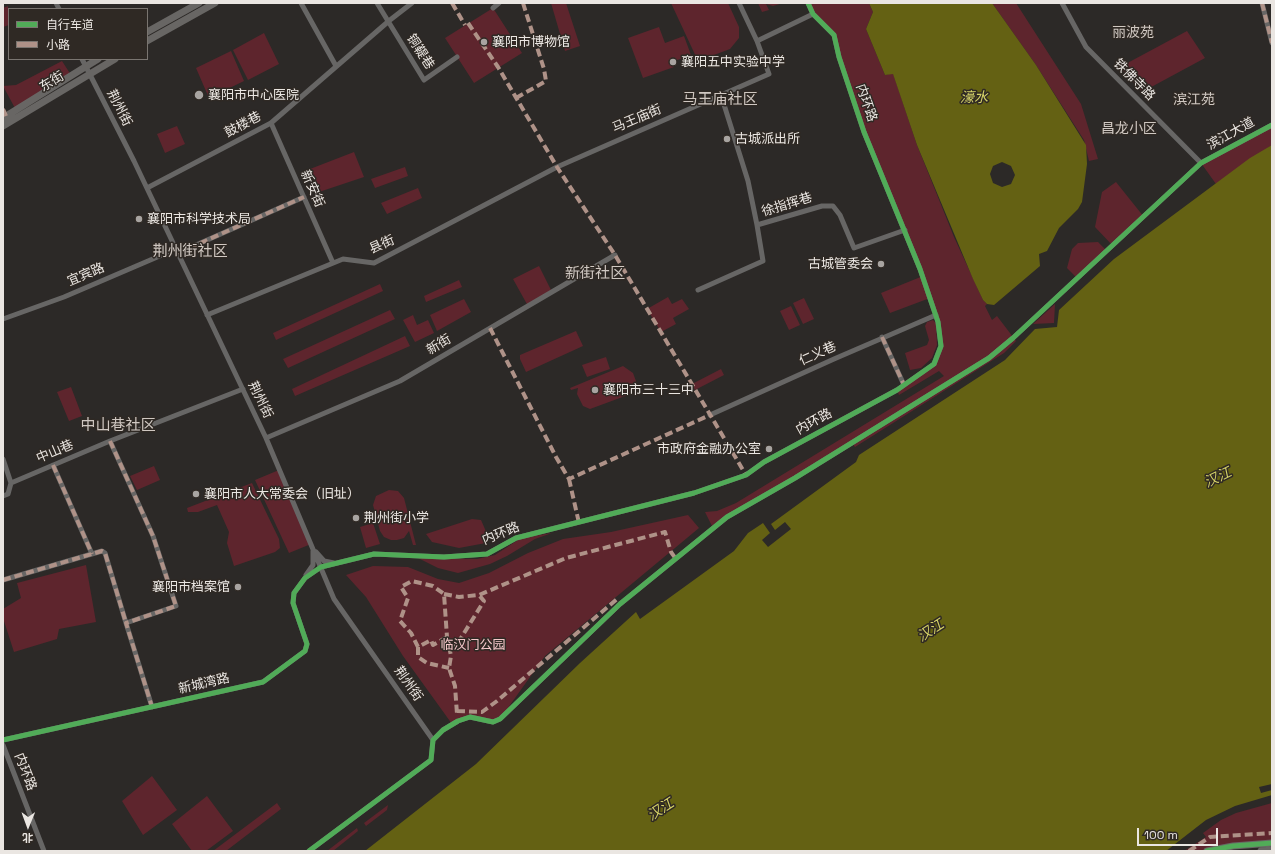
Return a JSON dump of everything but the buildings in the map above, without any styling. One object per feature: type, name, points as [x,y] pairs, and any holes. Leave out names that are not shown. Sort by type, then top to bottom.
[{"type":"main road","points":[[148,31],[199,3]]},
{"type":"main road","points":[[148,40],[215,3]]},
{"type":"main road","name":"东街","points":[[3,126],[89,73],[113,60]]},
{"type":"main road","name":"东街","points":[[3,118],[84,62]]},
{"type":"main road","points":[[1207,851],[1233,846],[1272,843]]},
{"type":"main road","points":[[1261,851],[1272,850]]},
{"type":"street","points":[[301,3],[336,66]]},
{"type":"street","name":"铜鞮巷","points":[[377,3],[424,80],[457,57]]},
{"type":"street","name":"鼓楼巷","points":[[147,188],[271,123],[388,21],[412,3]]},
{"type":"street","points":[[493,8],[499,3]]},
{"type":"street","points":[[739,3],[757,41],[813,14]]},
{"type":"street","name":"内环路","points":[[321,567],[374,554],[444,557],[487,554],[516,538],[694,493],[746,475],[764,462],[904,385],[934,364],[941,346],[936,316],[920,269],[864,132],[839,58],[834,35],[813,14],[808,3]]},
{"type":"street","name":"铁佛寺路","points":[[1062,3],[1086,47],[1201,163]]},
{"type":"street","points":[[1262,3],[1272,43]]},
{"type":"street","name":"马王庙街","points":[[557,167],[769,74],[757,41]]},
{"type":"street","name":"荆州街","points":[[84,62],[147,188],[266,438],[334,599],[434,740]]},
{"type":"street","name":"徐指挥巷","points":[[721,95],[748,180],[757,225],[822,206],[833,206],[840,215],[854,248],[904,230]]},
{"type":"street","name":"新安街","points":[[271,123],[333,263]]},
{"type":"street","name":"滨江大道","points":[[434,740],[443,730],[465,718],[470,717],[493,722],[500,719],[620,604],[727,517],[795,478],[989,358],[1013,338],[1201,163],[1272,125]]},
{"type":"street","name":"县街","points":[[207,315],[343,259],[374,263],[557,167]]},
{"type":"street","name":"宜宾路","points":[[3,319],[64,297],[304,197]]},
{"type":"street","points":[[698,290],[763,261],[757,225]]},
{"type":"street","name":"新街","points":[[266,438],[400,381],[615,255]]},
{"type":"street","name":"仁义巷","points":[[710,415],[882,338],[936,316]]},
{"type":"street","points":[[882,338],[904,385]]},
{"type":"street","name":"中山巷","points":[[11,483],[110,441],[243,389]]},
{"type":"street","points":[[110,441],[153,536],[176,606],[126,623]]},
{"type":"street","points":[[3,459],[11,483],[8,494],[3,496]]},
{"type":"street","points":[[53,465],[92,554]]},
{"type":"street","points":[[313,548],[324,561],[336,563]]},
{"type":"street","points":[[304,578],[313,565],[313,548]]},
{"type":"street","points":[[3,580],[102,551],[105,553],[152,707]]},
{"type":"street","name":"新城湾路","points":[[3,740],[263,682],[305,651],[307,644],[293,604],[294,593],[304,578],[321,567]]},
{"type":"street","points":[[309,851],[431,760],[434,740]]},
{"type":"street","name":"内环路","points":[[3,745],[44,851]]},
{"type":"green space","points":[[551,3],[566,3],[580,46],[565,51]]},
{"type":"green space","points":[[671,3],[728,3],[739,27],[739,38],[730,49],[698,61]]},
{"type":"green space","points":[[758,3],[783,3],[773,6],[766,4],[769,10],[762,12]]},
{"type":"green space","points":[[808,3],[869,3],[873,12],[866,29],[885,75],[893,73],[917,145],[954,237],[983,300],[987,304],[985,306],[992,320],[997,316],[1016,341],[1004,353],[855,447],[852,443],[712,526],[705,512],[717,511],[736,503],[944,376],[939,371],[899,395],[897,390],[934,364],[941,346],[938,322],[930,298],[890,313],[881,293],[923,276],[864,132],[834,35],[813,14]]},
{"type":"green space","points":[[992,3],[1016,3],[1081,104],[1098,159],[1089,161],[1084,140],[1036,65]]},
{"type":"green space","points":[[8,6],[8,25],[3,27],[3,8]]},
{"type":"green space","points":[[493,8],[522,53],[474,83],[445,38]]},
{"type":"green space","points":[[659,27],[665,43],[684,36],[691,55],[672,62],[674,67],[643,78],[628,38]]},
{"type":"green space","points":[[1187,31],[1205,58],[1142,92],[1120,67]]},
{"type":"green space","points":[[264,33],[279,64],[248,80],[233,50]]},
{"type":"green space","points":[[231,51],[244,81],[209,98],[196,68]]},
{"type":"green space","points":[[62,61],[71,75],[16,110],[3,86],[16,85]]},
{"type":"green space","points":[[1272,125],[1272,145],[1216,184],[1201,163]]},
{"type":"green space","points":[[177,126],[185,144],[165,153],[157,134]]},
{"type":"green space","points":[[354,152],[364,177],[319,192],[310,169]]},
{"type":"green space","points":[[405,167],[408,176],[375,188],[371,179]]},
{"type":"green space","points":[[1116,182],[1144,217],[1113,246],[1095,227],[1102,192]]},
{"type":"green space","points":[[418,188],[422,198],[387,214],[381,203]]},
{"type":"green space","points":[[1098,242],[1107,251],[1077,278],[1067,268],[1072,249],[1078,243]]},
{"type":"green space","points":[[539,266],[552,292],[528,306],[513,279]]},
{"type":"green space","points":[[459,280],[462,287],[426,302],[424,296]]},
{"type":"green space","points":[[380,284],[383,291],[276,340],[273,333]]},
{"type":"green space","points":[[668,297],[672,304],[682,299],[689,309],[673,318],[676,324],[661,332],[647,309]]},
{"type":"green space","points":[[804,298],[814,319],[803,324],[793,303]]},
{"type":"green space","points":[[464,299],[471,312],[437,331],[430,315]]},
{"type":"green space","points":[[1055,304],[1054,323],[1033,324]]},
{"type":"green space","points":[[791,306],[800,325],[789,330],[780,311]]},
{"type":"green space","points":[[390,310],[395,319],[288,368],[283,359]]},
{"type":"green space","points":[[413,315],[417,325],[428,320],[434,333],[415,342],[403,320]]},
{"type":"green space","points":[[933,320],[936,323],[937,345],[932,358],[921,368],[910,370],[905,353],[927,345],[929,340],[925,326],[927,322]]},
{"type":"green space","points":[[576,331],[583,346],[526,372],[520,359],[520,355]]},
{"type":"green space","points":[[405,336],[410,346],[295,396],[292,389]]},
{"type":"green space","points":[[606,357],[610,369],[587,377],[582,365]]},
{"type":"green space","points":[[623,366],[633,373],[637,384],[633,392],[628,395],[590,409],[583,406],[577,394],[578,388],[571,390],[570,388]]},
{"type":"green space","points":[[721,369],[724,375],[695,390],[692,384]]},
{"type":"green space","points":[[71,387],[82,416],[69,421],[57,392]]},
{"type":"green space","points":[[154,466],[160,480],[137,490],[130,476]]},
{"type":"green space","points":[[279,470],[311,544],[289,553],[255,480]]},
{"type":"green space","points":[[252,483],[279,539],[280,548],[275,552],[234,566],[227,543],[229,532],[217,505],[198,512],[188,512],[187,508]]},
{"type":"green space","points":[[389,490],[398,491],[404,498],[416,545],[413,545],[409,531],[404,538],[391,540],[384,537],[380,531],[373,505],[376,496]]},
{"type":"green space","name":"临汉门公园","points":[[688,515],[699,528],[545,656],[500,719],[493,722],[470,717],[452,724],[403,656],[366,597],[346,575],[373,566],[408,567],[438,579],[459,583],[489,573],[528,553],[563,539],[611,532]]},
{"type":"green space","points":[[472,519],[481,520],[488,536],[486,543],[459,548],[432,542],[426,534]]},
{"type":"green space","points":[[373,523],[380,544],[366,548],[360,527]]},
{"type":"green space","points":[[552,533],[535,539],[507,556],[490,564],[458,573],[438,568],[418,558],[477,559],[495,555],[521,538]]},
{"type":"green space","points":[[86,565],[96,622],[59,629],[57,639],[14,652],[3,618],[3,609],[21,598],[17,583]]},
{"type":"green space","points":[[152,776],[177,810],[143,835],[122,801]]},
{"type":"green space","points":[[207,796],[233,831],[206,851],[192,851],[172,824]]},
{"type":"green space","points":[[277,803],[281,809],[226,851],[213,851]]},
{"type":"green space","points":[[1272,803],[1272,843],[1207,851],[1184,851],[1206,837],[1203,833],[1221,820],[1236,813]]},
{"type":"green space","points":[[388,805],[387,810],[366,826],[364,823]]},
{"type":"green space","points":[[357,828],[358,831],[333,851],[327,851]]},
{"type":"water","name":"濠水","points":[[869,3],[992,3],[1036,65],[1086,145],[1087,164],[1082,202],[1078,209],[1059,228],[1047,251],[1039,254],[1040,266],[994,305],[987,304],[983,300],[973,279],[917,145],[893,74],[885,75],[866,29],[873,12]],"holes":[[[1002,162],[1011,166],[1015,175],[1011,184],[1002,187],[993,183],[990,174],[993,166]]]},
{"type":"water","name":"汉江","points":[[1272,145],[1272,795],[1235,806],[1206,820],[1166,851],[365,851],[476,764],[580,663],[636,612],[640,619],[734,551],[748,533],[763,523],[770,533],[762,540],[768,547],[791,529],[785,522],[775,530],[771,524],[856,462],[859,455],[1005,360],[1035,329],[1057,327],[1059,310],[1114,259],[1250,158]]},
{"type":"pier","points":[[1272,784],[1272,790],[1261,793],[1259,787]]},
{"type":"marked path","points":[[452,3],[465,25]]},
{"type":"marked path","points":[[516,98],[546,81],[544,69],[523,3]]},
{"type":"marked path","points":[[1262,3],[1272,43]]},
{"type":"marked path","points":[[468,23],[498,67],[557,167],[615,255],[746,475]]},
{"type":"marked path","points":[[3,109],[6,116]]},
{"type":"marked path","points":[[178,253],[304,197]]},
{"type":"marked path","points":[[490,328],[556,457],[569,479],[710,415]]},
{"type":"marked path","points":[[882,337],[904,385]]},
{"type":"marked path","points":[[110,441],[153,536],[176,606],[126,623],[152,707]]},
{"type":"marked path","points":[[53,465],[92,554]]},
{"type":"marked path","points":[[569,479],[579,523]]},
{"type":"marked path","points":[[444,594],[459,597],[479,595],[566,558],[665,532],[671,552],[676,559]]},
{"type":"marked path","points":[[3,580],[102,551],[105,553],[126,623]]},
{"type":"marked path","points":[[447,637],[433,645],[431,640],[418,647],[411,633],[400,621],[408,598],[401,587],[412,581],[433,586],[444,594],[449,646],[456,646],[484,601],[479,595]]},
{"type":"marked path","points":[[457,711],[482,712],[617,599]]},
{"type":"marked path","points":[[449,646],[451,656],[449,668],[455,686],[457,714]]},
{"type":"marked path","points":[[418,647],[418,657],[427,663],[449,668]]},
{"type":"marked path","points":[[1189,851],[1210,837],[1272,833]]},
{"type":"cycle path","points":[[3,740],[263,682],[305,651],[307,644],[293,603],[294,593],[305,578],[321,567],[374,554],[444,557],[487,554],[516,538],[694,493],[746,475],[764,462],[897,390],[934,364],[941,346],[938,322],[920,269],[864,132],[839,57],[834,35],[813,14],[808,3]]},
{"type":"cycle path","points":[[309,851],[431,760],[433,740],[443,730],[458,721],[470,717],[493,722],[500,719],[620,604],[727,517],[795,478],[989,358],[1013,338],[1201,163],[1272,125]]},
{"type":"cycle path","points":[[1207,851],[1233,846],[1272,843]]},
{"type":"place","name":"襄阳市博物馆","points":[[484,42]]},
{"type":"place","name":"襄阳五中实验中学","points":[[673,62]]},
{"type":"place","name":"襄阳市中心医院","points":[[199,95]]},
{"type":"place","name":"古城派出所","points":[[727,139]]},
{"type":"place","name":"襄阳市科学技术局","points":[[139,219]]},
{"type":"place","name":"古城管委会","points":[[881,264]]},
{"type":"place","name":"襄阳市三十三中","points":[[595,390]]},
{"type":"place","name":"市政府金融办公室","points":[[769,449]]},
{"type":"place","name":"襄阳市人大常委会（旧址）","points":[[196,494]]},
{"type":"place","name":"荆州街小学","points":[[356,518]]},
{"type":"place","name":"襄阳市档案馆","points":[[238,587]]},
{"type":"district","name":"丽波苑","points":[[1133,33]]},
{"type":"district","name":"马王庙社区","points":[[720,100]]},
{"type":"district","name":"滨江苑","points":[[1194,100]]},
{"type":"district","name":"昌龙小区","points":[[1129,129]]},
{"type":"district","name":"荆州街社区","points":[[190,252]]},
{"type":"district","name":"新街社区","points":[[595,274]]},
{"type":"district","name":"中山巷社区","points":[[118,426]]}]
